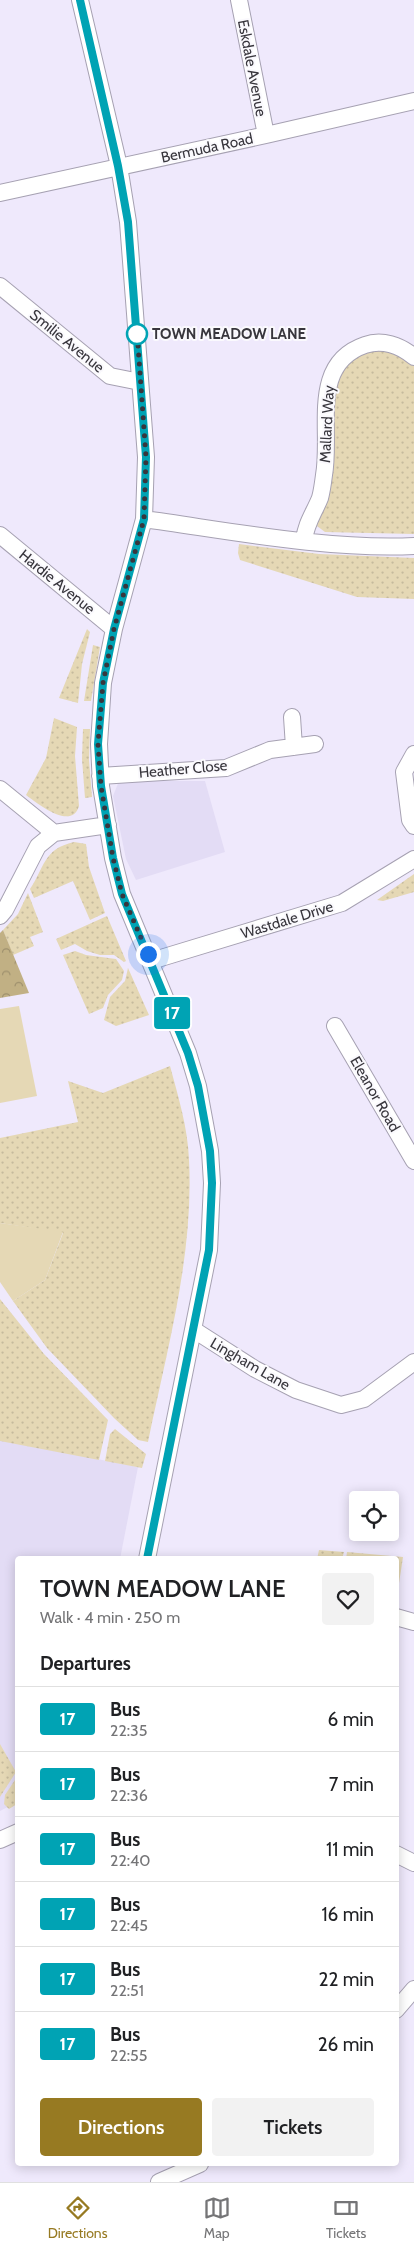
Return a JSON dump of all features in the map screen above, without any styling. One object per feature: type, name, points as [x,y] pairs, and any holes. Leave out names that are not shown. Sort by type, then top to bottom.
[{"type":"street","points":[[80,0],[118,166],[128,222],[146,457],[144,519],[114,629],[103,683],[98,744],[100,776],[113,858],[122,894],[151,961],[196,1078],[210,1151],[212,1208],[209,1250],[149,1556]]},
{"type":"street","name":"Eskdale Avenue","points":[[238,0],[266,136]]},
{"type":"street","name":"Bermuda Road","points":[[0,193],[118,166],[266,136],[414,101]]},
{"type":"street","name":"Smilie Avenue","points":[[0,286],[110,376],[140,382]]},
{"type":"street","name":"Mallard Way","points":[[304,540],[305,528],[320,497],[325,474],[327,392],[330,375],[340,360],[353,349],[370,343],[388,343],[404,349],[414,356]]},
{"type":"street","points":[[144,519],[344,545],[414,546]]},
{"type":"street","name":"Hardie Avenue","points":[[0,535],[114,629]]},
{"type":"street","points":[[292,717],[294,747]]},
{"type":"street","name":"Heather Close","points":[[100,776],[226,768],[270,750],[314,744]]},
{"type":"street","points":[[414,754],[404,772],[410,820],[414,826]]},
{"type":"street","points":[[0,789],[54,833]]},
{"type":"street","points":[[0,916],[6,910],[38,846],[54,833],[108,825]]},
{"type":"street","name":"Wastdale Drive","points":[[151,961],[342,904],[414,860]]},
{"type":"street","name":"Eleanor Road","points":[[335,1026],[414,1161]]},
{"type":"street","name":"Lingham Lane","points":[[194,1330],[255,1369],[296,1390],[342,1405],[364,1399],[414,1362]]},
{"type":"street","points":[[399,1619],[414,1622]]},
{"type":"street","points":[[0,1840],[15,1833]]},
{"type":"street","points":[[399,1856],[414,1863]]},
{"type":"street","points":[[399,2006],[414,1989]]},
{"type":"street","points":[[159,2182],[190,2170]]},
{"type":"shaded area","points":[[371,350],[394,353],[414,366],[414,534],[325,532],[317,526],[332,479],[333,404],[335,390],[345,366],[357,356]]},
{"type":"shaded area","points":[[239,544],[319,554],[414,558],[414,599],[357,597],[240,560],[238,553]]},
{"type":"shaded area","points":[[87,629],[90,632],[82,664],[78,703],[59,698]]},
{"type":"shaded area","points":[[93,645],[100,647],[91,701],[84,701]]},
{"type":"shaded area","points":[[54,718],[77,727],[75,756],[79,806],[75,813],[69,816],[54,813],[26,795],[46,758]]},
{"type":"shaded area","points":[[83,729],[90,729],[89,760],[92,797],[85,798],[82,759]]},
{"type":"shaded area","points":[[119,781],[205,781],[225,852],[136,880],[126,859],[113,796]]},
{"type":"shaded area","points":[[74,842],[86,844],[89,867],[105,913],[90,920],[73,881],[34,898],[30,889],[50,854],[64,845]]},
{"type":"shaded area","points":[[414,874],[414,892],[383,901],[377,900]]},
{"type":"shaded area","points":[[28,893],[43,932],[30,937],[34,946],[13,955],[3,930],[18,914]]},
{"type":"shaded area","points":[[107,916],[126,961],[124,962],[114,955],[100,955],[87,951],[75,944],[61,950],[56,939]]},
{"type":"shaded area","points":[[75,951],[86,955],[116,959],[124,971],[122,980],[108,995],[103,1008],[89,1014],[63,955]]},
{"type":"shaded area","points":[[128,968],[149,1015],[116,1026],[104,1020],[110,997],[125,981]]},
{"type":"shaded area","points":[[19,1006],[37,1096],[0,1103],[0,1009]]},
{"type":"shaded area","points":[[170,1066],[187,1136],[189,1196],[187,1231],[178,1302],[148,1442],[138,1440],[114,1418],[47,1348],[13,1301],[45,1280],[63,1233],[0,1223],[0,1138],[78,1122],[68,1081],[103,1093]]},
{"type":"shaded area","points":[[0,1223],[63,1232],[45,1280],[13,1301],[0,1282]]},
{"type":"shaded area","points":[[0,1299],[44,1354],[108,1420],[99,1460],[0,1441]]},
{"type":"shaded area","points":[[115,1429],[146,1454],[142,1468],[105,1461],[110,1434]]},
{"type":"shaded area","points":[[0,1440],[138,1467],[121,1556],[15,1556],[15,1803],[0,1811]]},
{"type":"shaded area","points":[[319,1550],[344,1552],[343,1556],[318,1556]]},
{"type":"shaded area","points":[[347,1552],[392,1556],[346,1556]]},
{"type":"shaded area","points":[[399,1557],[403,1557],[399,1583]]},
{"type":"shaded area","points":[[0,1744],[15,1774],[0,1797]]},
{"type":"shaded area","points":[[15,1780],[15,1805],[9,1809],[4,1804],[5,1795]]},
{"type":"green space","points":[[3,930],[29,993],[0,998],[0,933]]},
{"type":"bus line","name":"17","points":[[80,0],[118,166],[128,222],[146,457],[144,519],[114,629],[103,683],[98,744],[101,786],[113,858],[122,894],[188,1053],[198,1086],[210,1151],[212,1183],[212,1217],[209,1250],[148,1556]]},
{"type":"place","name":"TOWN MEADOW LANE","points":[[137,334]]},
{"type":"route","points":[[137,334],[137,331],[146,457],[144,519],[114,629],[103,683],[98,744],[101,786],[113,858],[122,894],[148,954]]}]
